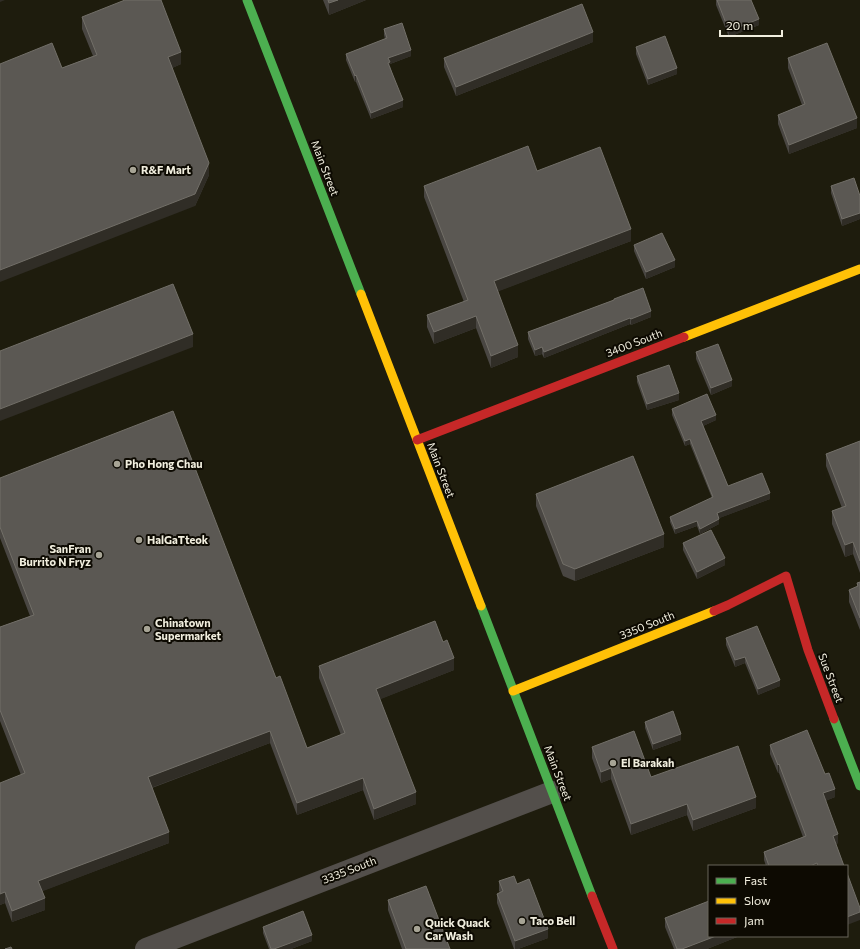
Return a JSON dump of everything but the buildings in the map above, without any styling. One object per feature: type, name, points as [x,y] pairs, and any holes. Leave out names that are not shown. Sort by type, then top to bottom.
[{"type":"street","name":"Main Street","points":[[248,0],[613,949]]},
{"type":"street","name":"3400 South","points":[[417,440],[860,269]]},
{"type":"street","name":"3350 South","points":[[514,691],[728,605],[786,576]]},
{"type":"street","name":"Sue Street","points":[[786,576],[808,650],[860,786]]},
{"type":"street","name":"3335 South","points":[[146,949],[552,792]]},
{"type":"traffic: fast","points":[[247,0],[361,294]]},
{"type":"traffic: fast","points":[[481,606],[592,896]]},
{"type":"traffic: fast","points":[[834,719],[860,786]]},
{"type":"traffic: slow","points":[[684,337],[860,269]]},
{"type":"traffic: slow","points":[[361,294],[481,606]]},
{"type":"traffic: slow","points":[[513,691],[714,611]]},
{"type":"traffic: jam","points":[[417,440],[684,337]]},
{"type":"traffic: jam","points":[[714,611],[786,576],[808,650],[834,719]]},
{"type":"traffic: jam","points":[[592,896],[613,949]]},
{"type":"place","name":"R&F Mart","points":[[133,170]]},
{"type":"place","name":"Pho Hong Chau","points":[[117,464]]},
{"type":"place","name":"HalGaTteok","points":[[139,540]]},
{"type":"place","name":"SanFran Burrito N Fryz","points":[[99,555]]},
{"type":"place","name":"Chinatown Supermarket","points":[[147,629]]},
{"type":"place","name":"El Barakah","points":[[613,763]]},
{"type":"place","name":"Taco Bell","points":[[522,921]]},
{"type":"place","name":"Quick Quack Car Wash","points":[[417,929]]}]
